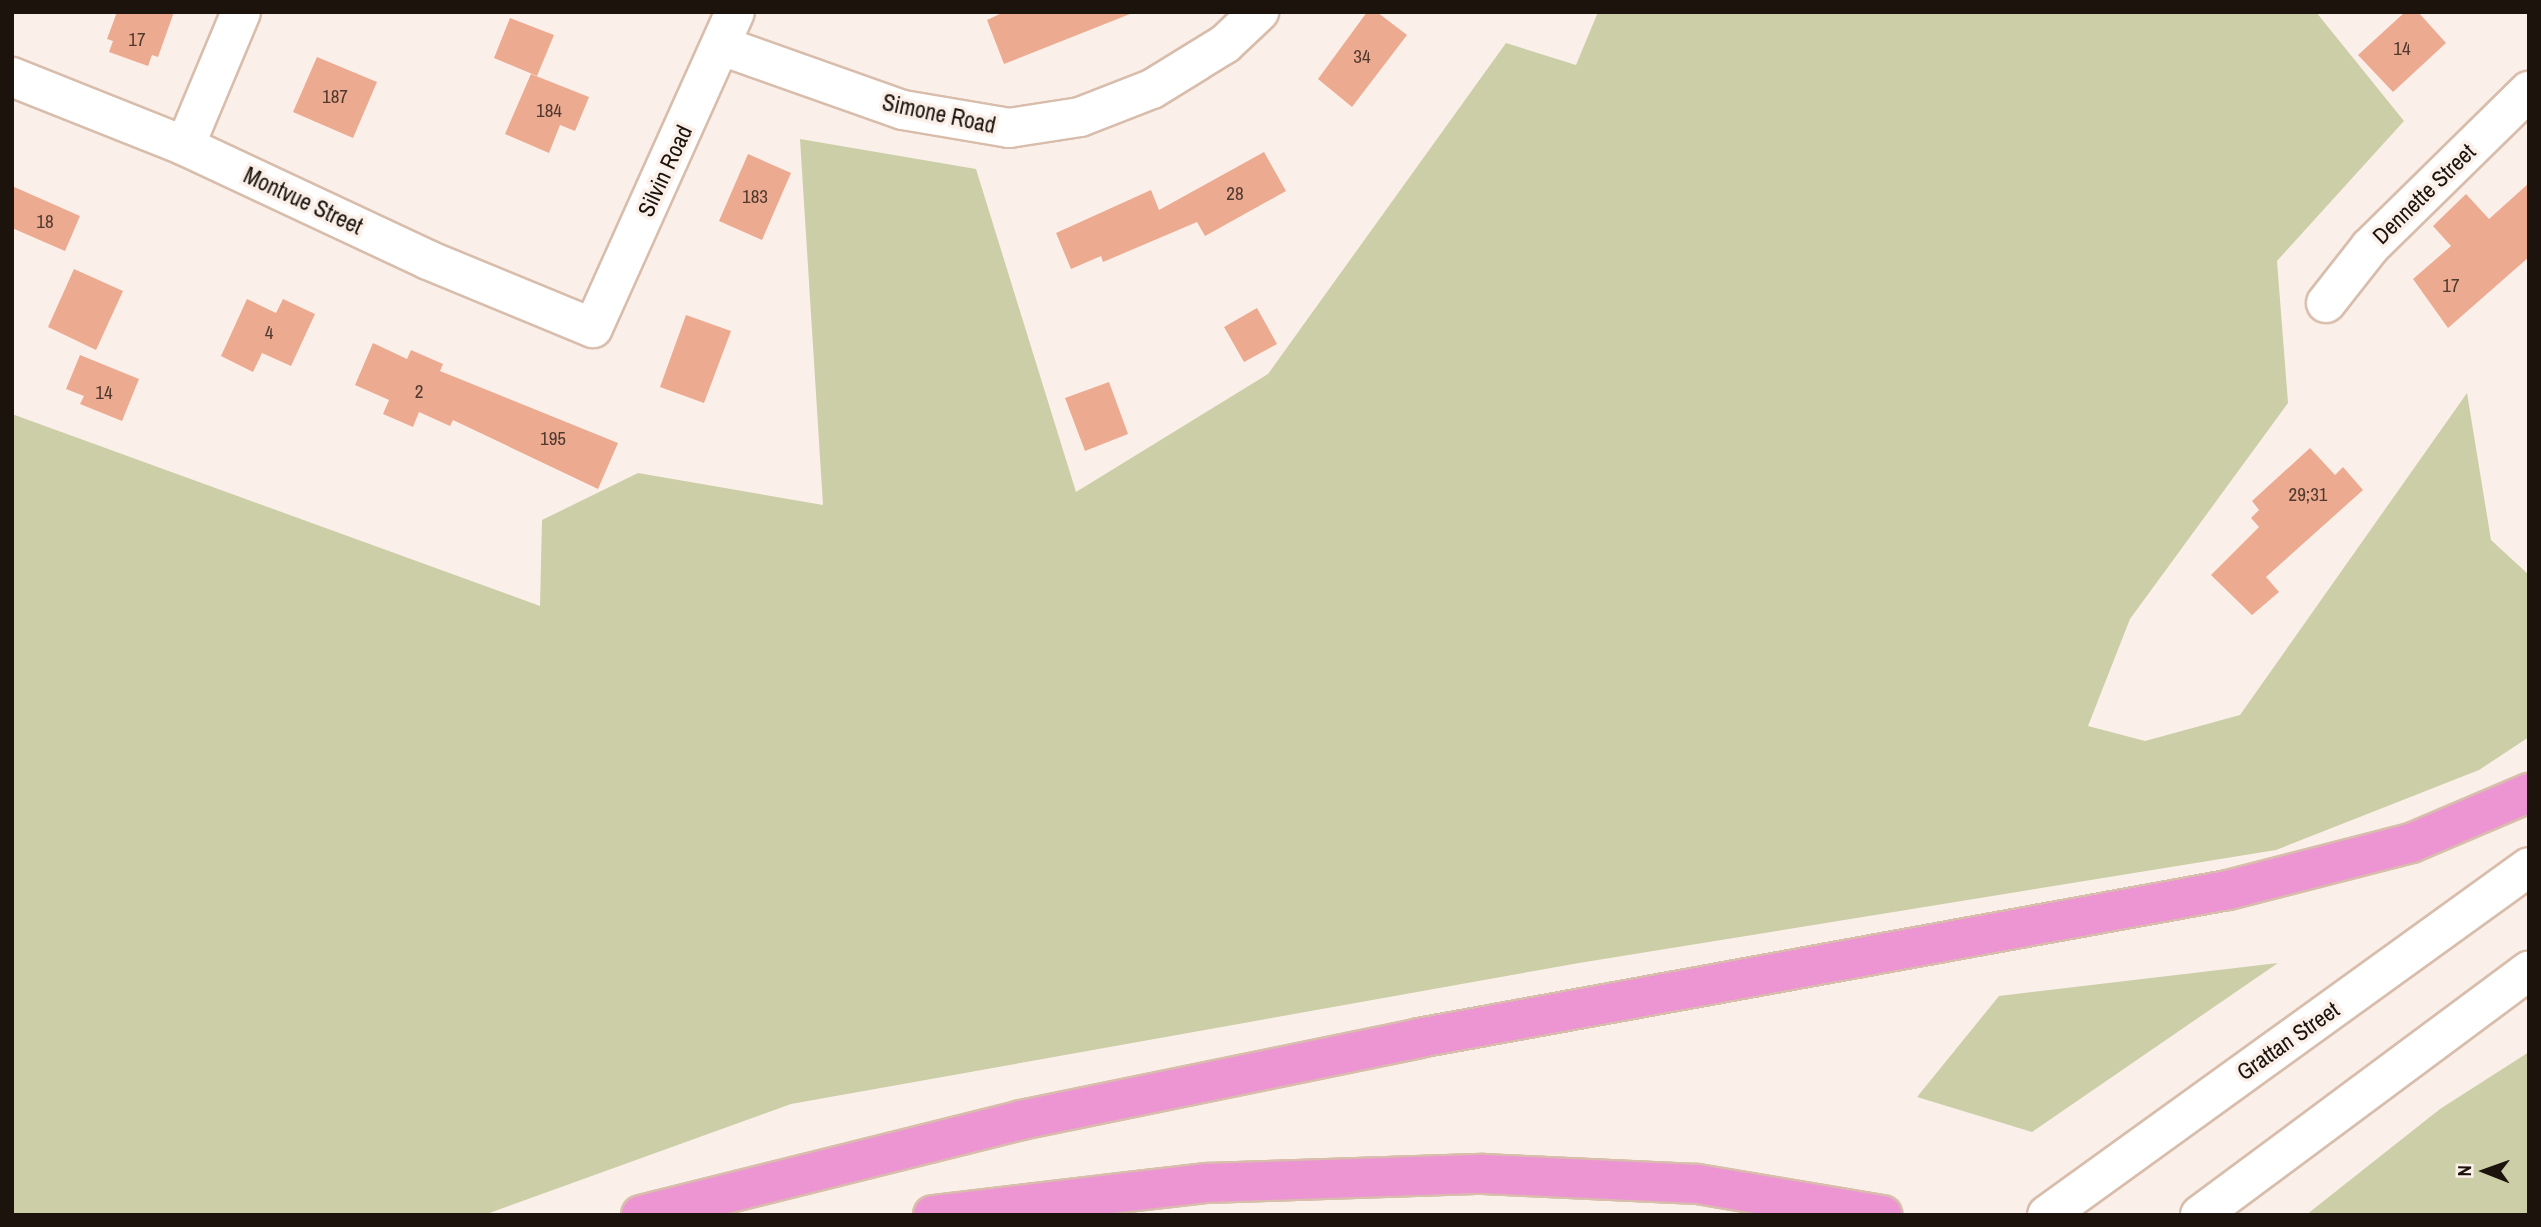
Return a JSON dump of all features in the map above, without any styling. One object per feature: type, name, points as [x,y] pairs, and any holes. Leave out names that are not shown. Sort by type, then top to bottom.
[{"type":"highway","points":[[640,1215],[1021,1120],[1419,1038],[2228,890],[2411,843],[2529,793]]},
{"type":"highway","points":[[933,1215],[1207,1183],[1483,1174],[1697,1184],[1882,1215]]},
{"type":"street","points":[[185,146],[241,12]]},
{"type":"street","name":"Simone Road","points":[[729,29],[903,110],[1009,128],[1080,117],[1152,89],[1208,56],[1259,12]]},
{"type":"street","name":"Silvin Road","points":[[593,328],[729,29]]},
{"type":"street","name":"Montvue Street","points":[[12,77],[185,146],[428,260],[593,328]]},
{"type":"street","name":"Dennette Street","points":[[2326,303],[2370,247],[2529,91]]},
{"type":"street","name":"Grattan Street","points":[[2046,1215],[2529,867]]},
{"type":"street","points":[[2205,1211],[2529,971]]},
{"type":"green space","points":[[1598,12],[2316,12],[2404,121],[2277,261],[2288,403],[2130,619],[2088,726],[2145,741],[2240,715],[2467,393],[2491,540],[2529,575],[2529,737],[2479,770],[2276,850],[1579,963],[791,1104],[484,1215],[12,1215],[12,414],[540,606],[542,520],[638,473],[823,505],[800,139],[976,169],[1076,492],[1268,374],[1506,43],[1576,65]]},
{"type":"green space","points":[[2278,963],[2032,1132],[1917,1097],[1999,996]]},
{"type":"green space","points":[[2529,1052],[2529,1215],[2306,1215],[2440,1109]]},
{"type":"building","points":[[117,12],[174,12],[158,57],[152,55],[148,66],[109,52],[113,41],[107,39]]},
{"type":"building","points":[[1004,12],[1130,14],[1004,64],[987,20]]},
{"type":"building","points":[[1367,12],[1377,12],[1407,35],[1352,107],[1318,79]]},
{"type":"building","points":[[2405,12],[2418,12],[2446,43],[2393,92],[2358,55]]},
{"type":"building","points":[[510,18],[554,35],[537,76],[494,58]]},
{"type":"building","points":[[317,57],[377,82],[353,138],[293,112]]},
{"type":"building","points":[[531,74],[589,97],[575,131],[560,125],[549,153],[505,134]]},
{"type":"building","points":[[1264,152],[1286,191],[1205,236],[1197,222],[1103,262],[1101,256],[1071,269],[1056,233],[1151,190],[1159,210]]},
{"type":"building","points":[[748,154],[791,173],[762,240],[719,221]]},
{"type":"building","points":[[2529,183],[2529,257],[2448,328],[2413,279],[2451,246],[2433,226],[2466,194],[2489,219]]},
{"type":"building","points":[[12,186],[80,216],[65,251],[12,228]]},
{"type":"building","points":[[74,269],[123,291],[96,350],[48,327]]},
{"type":"building","points":[[247,299],[276,313],[283,299],[315,314],[291,366],[262,353],[253,372],[221,356]]},
{"type":"building","points":[[1257,308],[1277,344],[1244,362],[1224,327]]},
{"type":"building","points":[[686,315],[731,331],[704,403],[660,387]]},
{"type":"building","points":[[373,343],[407,359],[411,350],[443,364],[440,371],[618,443],[598,489],[453,420],[450,426],[419,412],[413,427],[383,414],[389,400],[355,385]]},
{"type":"building","points":[[80,355],[139,379],[122,421],[80,404],[84,396],[66,389]]},
{"type":"building","points":[[1109,382],[1128,434],[1085,451],[1065,398]]},
{"type":"building","points":[[2310,448],[2335,475],[2343,467],[2363,490],[2266,577],[2279,592],[2252,615],[2211,575],[2259,527],[2251,518],[2259,510],[2252,501]]}]
